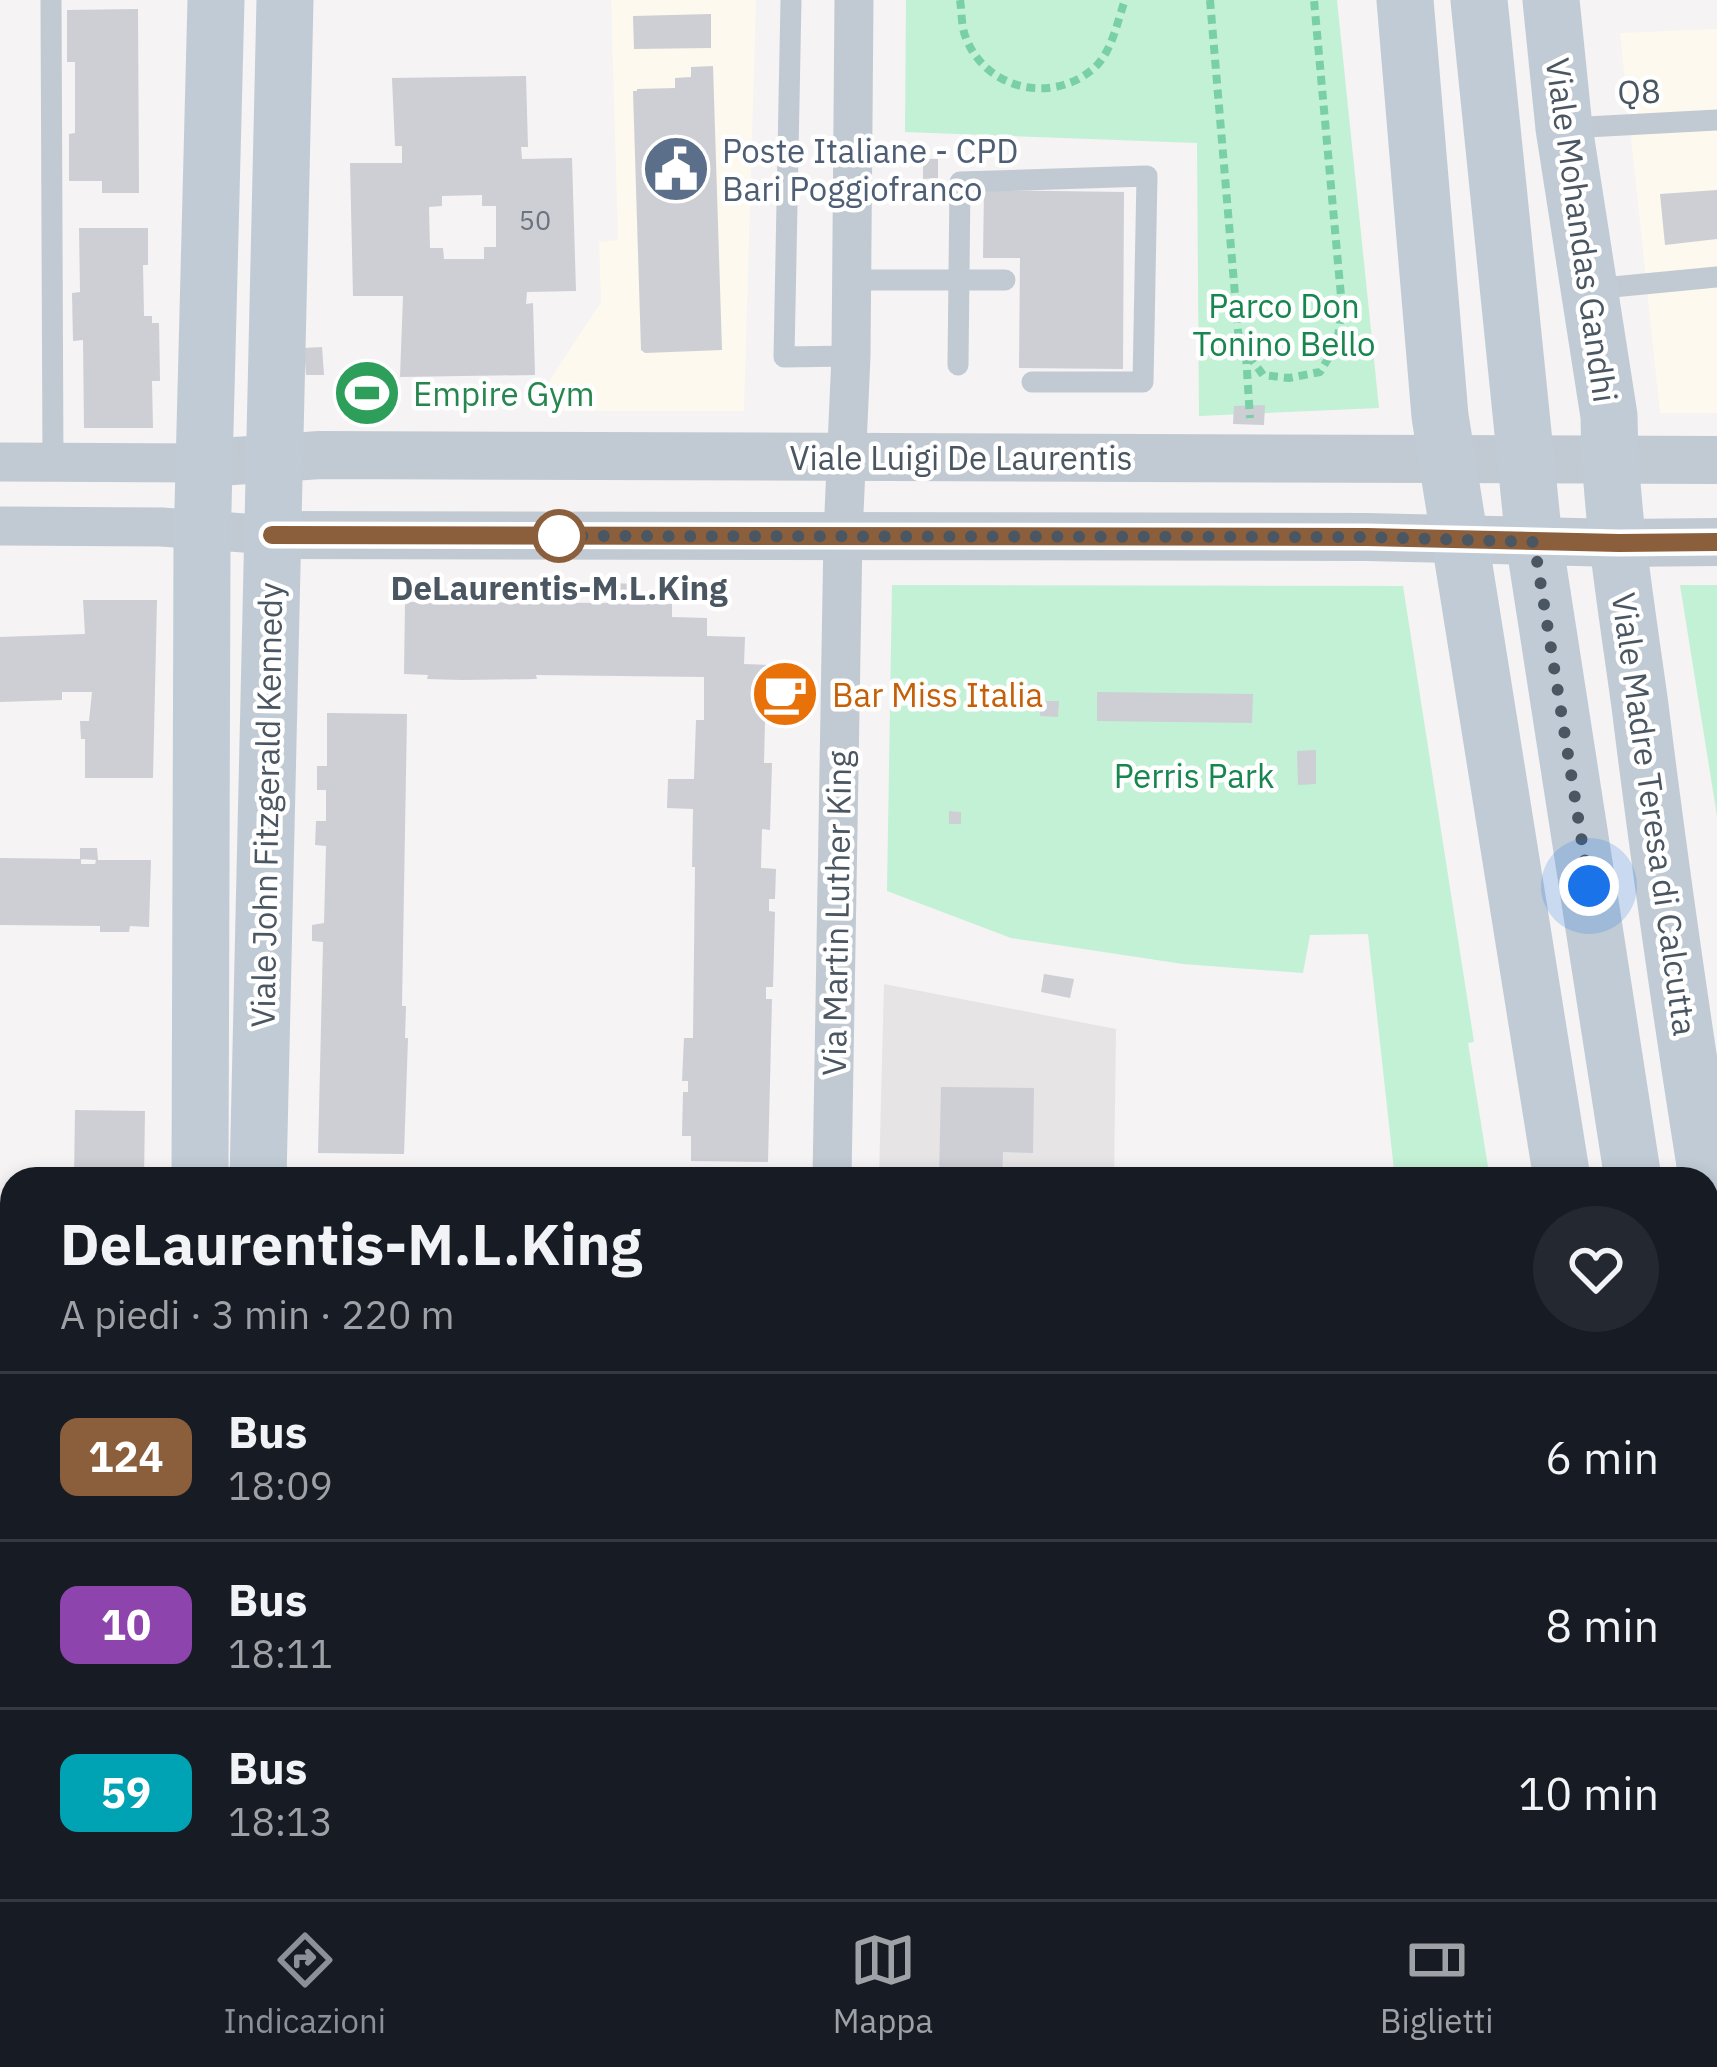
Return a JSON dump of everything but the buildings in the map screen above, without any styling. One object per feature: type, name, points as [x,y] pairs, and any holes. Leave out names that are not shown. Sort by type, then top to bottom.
[{"type":"main road","name":"Viale John Fitzgerald Kennedy","points":[[200,1167],[203,529],[216,0]]},
{"type":"main road","name":"Viale John Fitzgerald Kennedy","points":[[258,1167],[285,0]]},
{"type":"main road","points":[[1479,0],[1534,542],[1632,1167]]},
{"type":"main road","name":"Viale Mohandas Gandhi","points":[[1551,0],[1564,128],[1609,416],[1609,460]]},
{"type":"main road","points":[[1406,10],[1485,58]]},
{"type":"main road","points":[[1406,10],[1446,460],[1560,1167]]},
{"type":"main road","name":"Viale Madre Teresa di Calcutta","points":[[1609,460],[1666,915],[1704,1105],[1710,1167]]},
{"type":"main road","points":[[1589,886],[1666,915]]},
{"type":"street","name":"Via Martin Luther King","points":[[832,1167],[843,535],[853,280],[854,0]]},
{"type":"street","name":"Viale Luigi De Laurentis","points":[[205,463],[274,457],[1717,460]]},
{"type":"street","points":[[0,461],[205,463]]},
{"type":"street","points":[[0,526],[203,529],[272,535],[1717,542]]},
{"type":"lane","points":[[51,0],[53,462]]},
{"type":"lane","points":[[791,0],[784,357],[851,356]]},
{"type":"lane","name":"Q8","points":[[1564,128],[1717,119]]},
{"type":"lane","points":[[958,365],[960,182],[1148,176],[1143,382],[1032,382]]},
{"type":"lane","points":[[1591,289],[1717,277]]},
{"type":"lane","points":[[853,280],[1005,280]]},
{"type":"path","points":[[960,0],[965,37],[976,54],[1011,84],[1030,89],[1058,87],[1093,69],[1106,54],[1125,0]]},
{"type":"path","points":[[1210,0],[1239,342],[1263,375],[1289,378],[1320,372],[1337,344],[1342,308],[1314,0]]},
{"type":"path","points":[[1246,354],[1250,420]]},
{"type":"shaded area","points":[[611,0],[756,0],[744,411],[531,411],[529,384],[548,383],[601,302],[599,242],[618,240]]},
{"type":"shaded area","points":[[1717,29],[1717,413],[1660,413],[1620,33]]},
{"type":"shaded area","points":[[884,984],[1116,1029],[1114,1167],[879,1167]]},
{"type":"green space","name":"Parco Don Tonino Bello","points":[[906,0],[1337,0],[1379,408],[1199,416],[1197,143],[905,132]]},
{"type":"green space","name":"Perris Park","points":[[892,585],[1403,586],[1474,1042],[1468,1043],[1488,1167],[1394,1167],[1368,934],[1310,935],[1303,973],[1183,964],[1011,938],[887,891]]},
{"type":"green space","points":[[1680,585],[1717,585],[1717,816]]},
{"type":"bus line","name":"124","points":[[272,535],[1717,542]]},
{"type":"place","name":"Poste Italiane - CPD Bari Poggiofranco","points":[[676,169]]},
{"type":"place","name":"Empire Gym","points":[[367,393]]},
{"type":"place","name":"DeLaurentis-M.L.King","points":[[559,536]]},
{"type":"place","name":"Bar Miss Italia","points":[[785,694]]},
{"type":"route","points":[[559,536],[549,536],[1367,537],[1534,542],[1589,886]]}]
